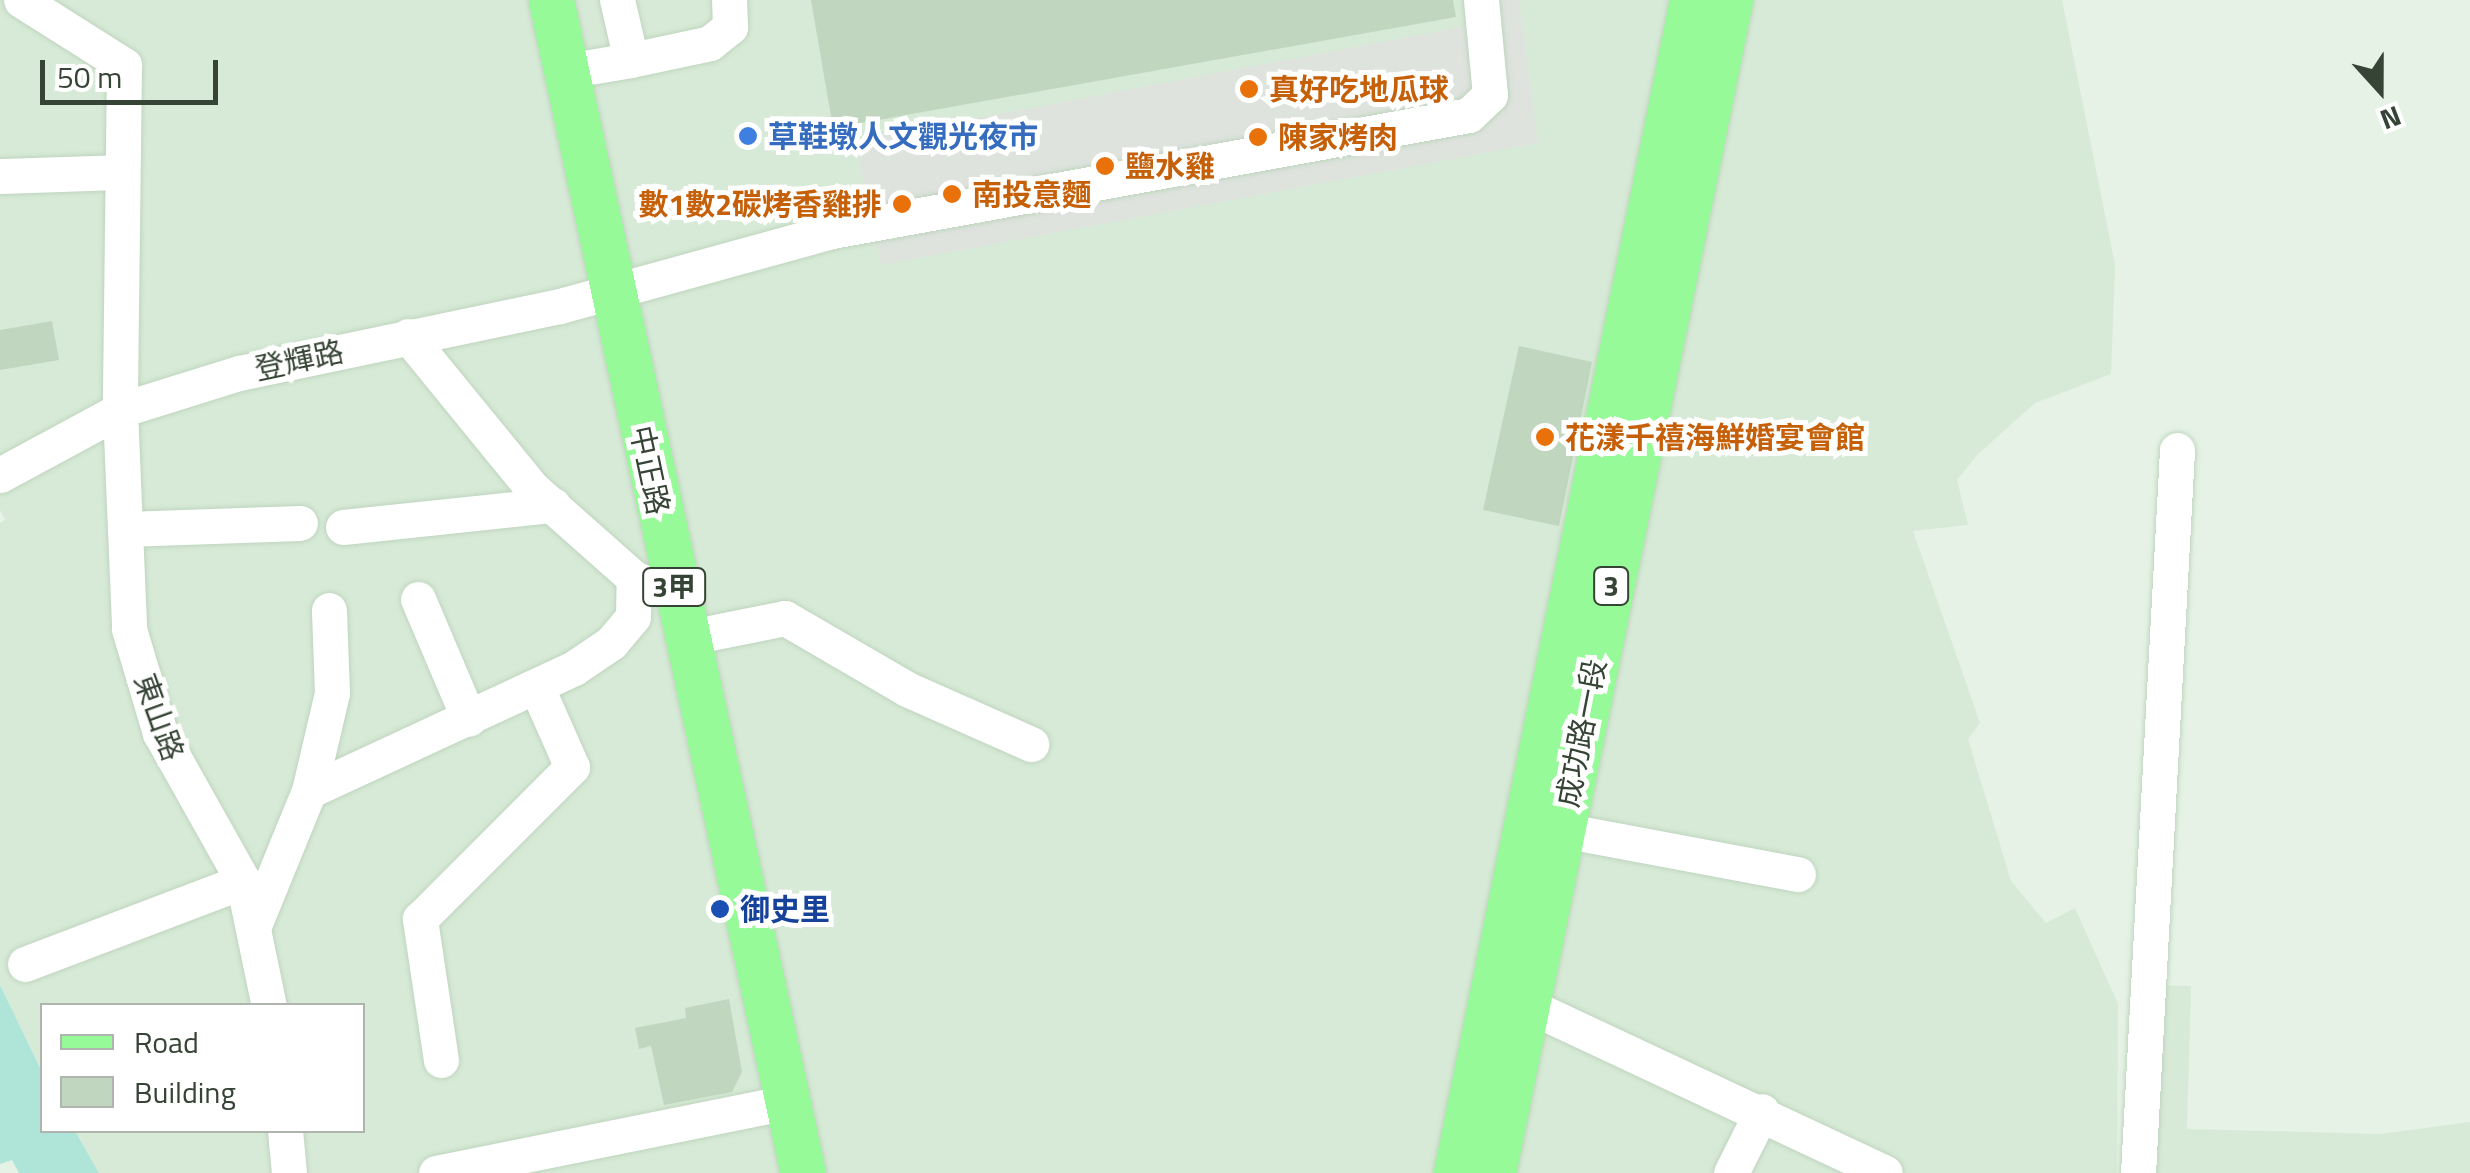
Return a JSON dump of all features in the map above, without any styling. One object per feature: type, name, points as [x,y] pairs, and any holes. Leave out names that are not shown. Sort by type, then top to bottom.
[{"type":"main road","name":"中正路","points":[[551,0],[681,617],[804,1173]]},
{"type":"main road","name":"成功路一段","points":[[1456,1173],[1692,0]]},
{"type":"main road","name":"成功路一段","points":[[1493,1173],[1730,0]]},
{"type":"street","name":"東山路","points":[[21,0],[124,65],[120,410],[129,629],[160,733],[243,881],[255,923],[268,1003]]},
{"type":"street","points":[[618,0],[631,60]]},
{"type":"street","points":[[566,71],[710,42],[730,27],[729,0]]},
{"type":"street","name":"登輝路","points":[[1,472],[120,410],[240,373],[613,292],[832,231],[1468,115],[1490,95],[1482,0]]},
{"type":"street","points":[[0,176],[122,172]]},
{"type":"street","points":[[408,336],[455,401],[553,505],[681,617],[785,618],[907,689],[1031,744]]},
{"type":"street","points":[[2138,1173],[2177,450]]},
{"type":"street","points":[[343,528],[553,505]]},
{"type":"street","points":[[125,528],[300,523]]},
{"type":"street","points":[[309,791],[538,688],[611,643],[633,617],[634,578]]},
{"type":"street","points":[[418,599],[468,719]]},
{"type":"street","points":[[255,923],[309,791],[332,693],[329,610]]},
{"type":"street","points":[[441,1060],[420,919],[572,767],[538,688]]},
{"type":"street","points":[[1562,830],[1798,874]]},
{"type":"street","points":[[25,964],[243,881]]},
{"type":"street","points":[[1497,970],[1528,1005],[1885,1173]]},
{"type":"street","points":[[436,1173],[788,1102]]},
{"type":"street","points":[[1730,1173],[1762,1112]]},
{"type":"street","points":[[285,1133],[289,1173]]},
{"type":"shaded area","points":[[0,0],[2062,0],[2115,265],[2111,374],[2035,403],[1977,455],[1957,480],[1968,525],[1913,531],[1980,723],[1968,739],[2011,881],[2046,923],[2075,908],[2118,1004],[2117,1173],[99,1173],[76,1133],[365,1133],[365,1003],[40,1003],[40,1068],[0,985],[0,523],[5,520],[0,510]]},
{"type":"shaded area","points":[[1463,0],[1519,0],[1538,143],[881,265],[855,141],[1456,28],[1468,23]]},
{"type":"shaded area","points":[[0,985],[40,1068],[40,1133],[76,1133],[99,1173],[19,1173],[12,1160],[0,1164]]},
{"type":"shaded area","points":[[2152,985],[2191,986],[2187,1129],[2380,1134],[2470,1122],[2470,1173],[2150,1173]]},
{"type":"building","points":[[811,0],[1453,0],[1456,17],[833,128]]},
{"type":"building","points":[[52,321],[59,360],[0,370],[0,330]]},
{"type":"building","name":"花漾千禧海鮮婚宴會館","points":[[1519,346],[1592,362],[1559,526],[1483,510]]},
{"type":"building","points":[[729,999],[742,1072],[732,1092],[664,1105],[651,1046],[639,1049],[635,1028],[686,1018],[685,1008]]},
{"type":"place","name":"真好吃地瓜球","points":[[1249,89]]},
{"type":"place","name":"草鞋墩人文觀光夜市","points":[[748,136]]},
{"type":"place","name":"陳家烤肉","points":[[1258,137]]},
{"type":"place","name":"鹽水雞","points":[[1105,166]]},
{"type":"place","name":"南投意麵","points":[[952,194]]},
{"type":"place","name":"數1數2碳烤香雞排","points":[[902,204]]},
{"type":"place","name":"花漾千禧海鮮婚宴會館","points":[[1545,437]]},
{"type":"place","name":"御史里","points":[[720,909]]}]
